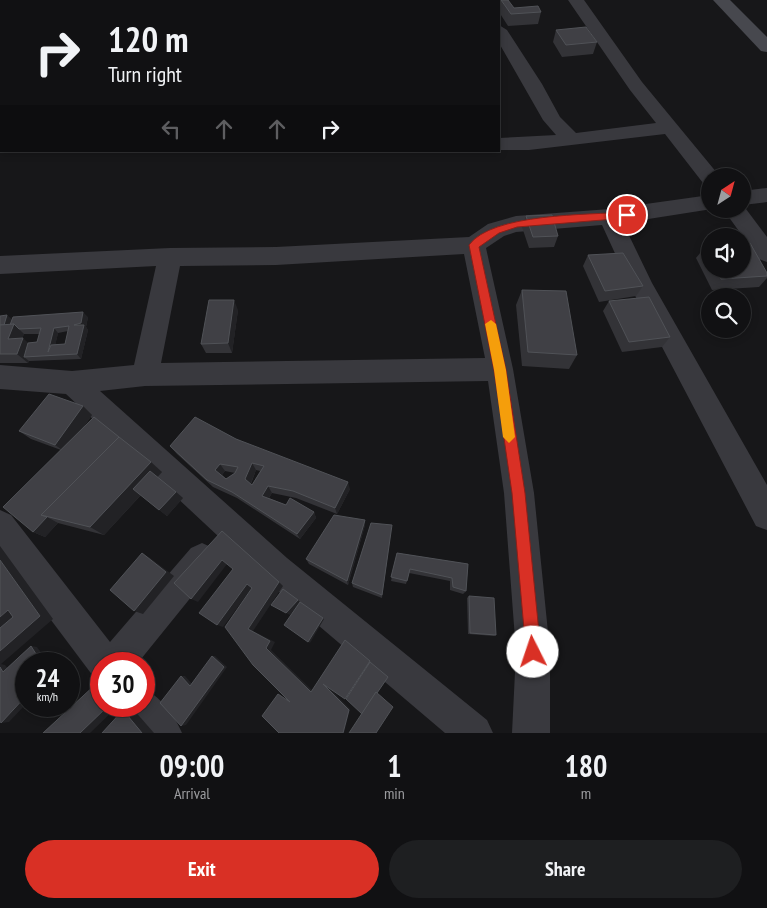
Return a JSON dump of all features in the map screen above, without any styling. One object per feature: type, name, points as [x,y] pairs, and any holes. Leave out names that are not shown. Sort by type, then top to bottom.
[{"type":"main road","points":[[721,0],[767,47]]},
{"type":"main road","points":[[735,0],[767,31]]},
{"type":"street","points":[[576,0],[669,128],[702,168]]},
{"type":"street","points":[[500,32],[552,120],[571,139]]},
{"type":"street","points":[[500,144],[571,139],[669,128]]},
{"type":"street","points":[[751,197],[767,195]]},
{"type":"street","points":[[0,265],[170,257],[276,256],[474,245],[496,230],[516,224],[610,217],[701,203]]},
{"type":"street","points":[[610,217],[621,246],[767,515]]},
{"type":"street","points":[[741,218],[767,253]]},
{"type":"street","points":[[474,245],[500,370],[519,493],[528,572],[533,652],[531,733]]},
{"type":"street","points":[[145,375],[170,257]]},
{"type":"street","points":[[0,377],[72,383],[145,375],[500,370]]},
{"type":"street","points":[[72,383],[313,600],[474,733]]},
{"type":"street","points":[[0,526],[96,652]]},
{"type":"street","points":[[124,652],[230,527]]},
{"type":"street","points":[[149,717],[163,733]]},
{"type":"building","points":[[501,0],[508,0],[514,8],[538,6],[541,12],[511,14]]},
{"type":"building","points":[[586,27],[597,42],[566,45],[556,30]]},
{"type":"building","points":[[552,215],[558,236],[533,237],[526,216]]},
{"type":"building","points":[[751,245],[767,273],[767,276],[751,277]]},
{"type":"building","points":[[623,253],[643,286],[605,291],[588,255]]},
{"type":"building","points":[[522,290],[566,291],[577,355],[528,352]]},
{"type":"building","points":[[649,297],[670,337],[629,342],[609,301]]},
{"type":"building","points":[[209,300],[234,300],[228,343],[201,344]]},
{"type":"building","points":[[83,312],[81,323],[74,325],[84,325],[77,354],[24,357],[28,343],[37,342],[41,328],[19,329],[14,324],[10,325],[13,317]],"holes":[[[69,326],[65,344],[51,345],[48,352],[54,328]]]},
{"type":"building","points":[[7,315],[4,325],[0,325],[0,316]]},
{"type":"building","points":[[14,324],[8,339],[23,338],[17,354],[0,354],[0,325]]},
{"type":"building","points":[[49,394],[83,406],[55,445],[19,431]]},
{"type":"building","points":[[94,417],[119,437],[41,515],[47,517],[33,532],[3,507]]},
{"type":"building","points":[[195,417],[236,439],[348,482],[335,508],[293,491],[268,486],[262,496],[286,505],[290,498],[314,512],[297,534],[232,492],[207,480],[170,446]],"holes":[[[252,463],[264,466],[252,485],[245,479]],[[220,464],[238,467],[235,473],[226,479],[215,470]]]},
{"type":"building","points":[[119,437],[151,462],[90,527],[41,515]]},
{"type":"building","points":[[150,471],[176,492],[159,510],[133,489]]},
{"type":"building","points":[[334,515],[365,520],[347,581],[306,559]]},
{"type":"building","points":[[371,523],[392,525],[382,595],[352,583]]},
{"type":"building","points":[[222,531],[279,582],[248,629],[270,641],[266,648],[311,692],[345,640],[370,661],[345,699],[323,684],[349,710],[343,733],[279,733],[262,716],[278,694],[290,702],[253,665],[225,627],[252,588],[247,584],[217,625],[199,613],[233,569],[222,560],[191,599],[174,583]]},
{"type":"building","points":[[142,553],[166,572],[134,611],[110,590]]},
{"type":"building","points":[[397,553],[468,564],[466,591],[453,587],[452,578],[410,569],[407,581],[391,577]]},
{"type":"building","points":[[0,560],[40,616],[0,651],[0,628],[13,617],[8,610],[0,617]]},
{"type":"building","points":[[283,589],[298,600],[286,613],[271,605]]},
{"type":"building","points":[[469,596],[494,598],[496,635],[470,633]]},
{"type":"building","points":[[300,602],[323,618],[308,642],[284,625]]},
{"type":"building","points":[[31,646],[35,652],[25,652]]},
{"type":"building","points":[[212,656],[224,667],[181,726],[160,703],[181,676],[190,686]]},
{"type":"building","points":[[15,661],[15,708],[1,723],[0,667],[3,672]]},
{"type":"building","points":[[370,662],[388,677],[362,714],[346,699]]},
{"type":"building","points":[[90,690],[90,717],[97,717],[80,733],[43,733],[60,717],[80,717],[80,699]]},
{"type":"building","points":[[376,692],[393,707],[376,733],[349,733]]},
{"type":"building","points":[[117,717],[129,717],[142,733],[102,733]]},
{"type":"slow traffic","points":[[491,324],[500,370],[509,437]]},
{"type":"route","points":[[533,652],[528,572],[519,493],[500,370],[474,245],[496,230],[516,224],[627,215]]}]
